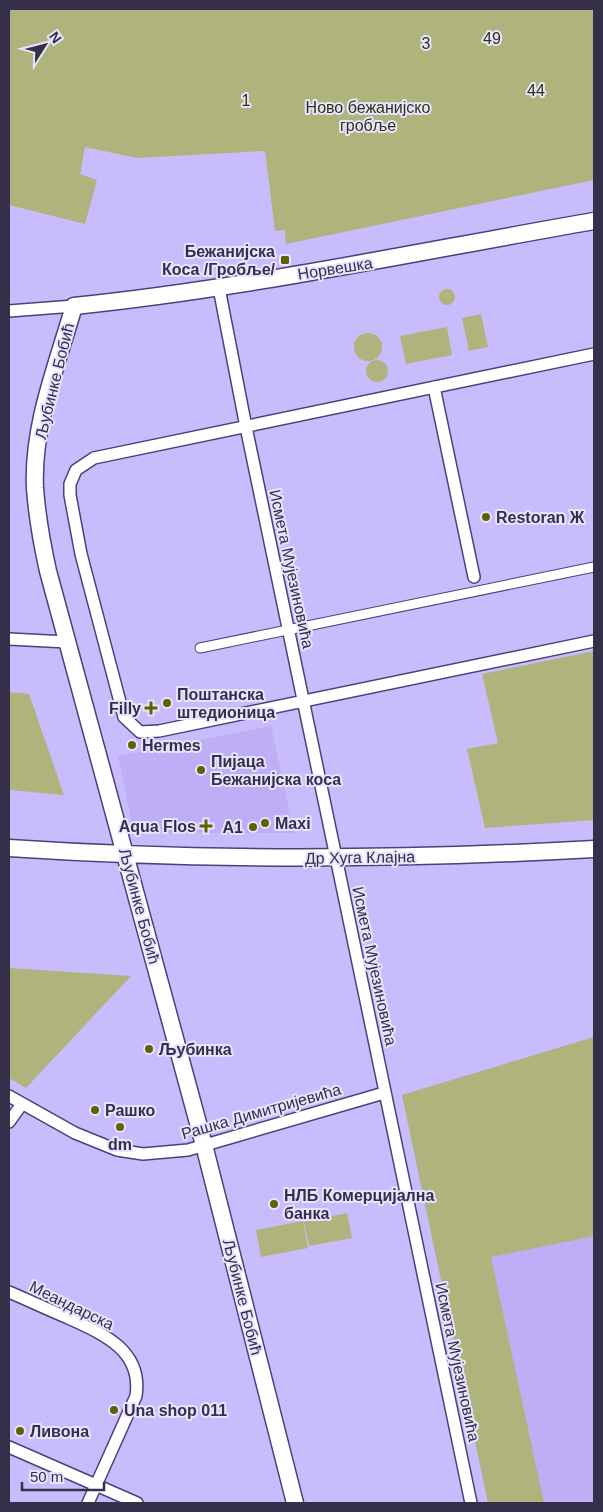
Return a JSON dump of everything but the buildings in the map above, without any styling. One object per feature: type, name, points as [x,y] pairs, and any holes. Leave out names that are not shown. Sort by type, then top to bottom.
[{"type":"main road","name":"Норвешка","points":[[74,306],[220,288],[439,251],[594,221]]},
{"type":"main road","name":"Љубинке Бобић","points":[[74,306],[42,417],[35,489],[43,549],[204,1145],[295,1503]]},
{"type":"main road","name":"Др Хуга Клајна","points":[[9,848],[126,854],[336,858],[594,849]]},
{"type":"street","name":"Исмета Мујезиновића","points":[[220,288],[246,427],[471,1503]]},
{"type":"street","points":[[9,311],[74,306]]},
{"type":"street","points":[[594,354],[147,446],[86,461],[76,470],[70,484],[72,515],[124,717],[136,730],[144,733],[304,702],[594,640]]},
{"type":"street","points":[[434,387],[474,577]]},
{"type":"street","points":[[200,648],[594,567]]},
{"type":"street","points":[[9,640],[67,642]]},
{"type":"street","name":"Рашка Димитријевића","points":[[9,1096],[75,1133],[117,1150],[143,1154],[169,1152],[204,1145],[384,1092]]},
{"type":"street","points":[[9,1122],[22,1104]]},
{"type":"street","name":"Меандарска","points":[[9,1292],[103,1334],[121,1349],[133,1366],[138,1382],[136,1396],[88,1503]]},
{"type":"street","points":[[9,1447],[137,1503]]},
{"type":"shaded area","name":"Пијаца Бежанијска коса","points":[[271,726],[294,833],[137,833],[133,828],[118,756]]},
{"type":"shaded area","points":[[594,1037],[594,1503],[488,1503],[402,1095]]},
{"type":"green space","name":"Ново бежанијско гробље","points":[[9,9],[594,9],[594,180],[286,244],[285,230],[275,231],[265,151],[137,158],[85,147],[80,174],[97,180],[85,224],[9,205]]},
{"type":"green space","points":[[444,289],[450,289],[455,294],[453,303],[444,305],[439,300],[439,294]]},
{"type":"green space","points":[[481,314],[488,347],[469,351],[462,318]]},
{"type":"green space","points":[[447,327],[452,355],[406,364],[400,336]]},
{"type":"green space","points":[[368,333],[378,337],[382,347],[378,357],[368,361],[358,357],[354,347],[358,337]]},
{"type":"green space","points":[[377,360],[385,363],[388,371],[385,379],[377,382],[369,379],[366,371],[369,363]]},
{"type":"green space","points":[[594,651],[594,820],[485,828],[467,749],[498,743],[482,674]]},
{"type":"green space","points":[[9,692],[29,694],[64,795],[9,790]]},
{"type":"green space","points":[[9,968],[131,976],[26,1088],[9,1078]]},
{"type":"green space","points":[[594,1037],[594,1236],[491,1257],[544,1503],[488,1503],[402,1095]]},
{"type":"green space","points":[[347,1213],[352,1238],[309,1246],[304,1222]]},
{"type":"green space","points":[[303,1221],[308,1248],[261,1257],[256,1230]]},
{"type":"place","name":"Бежанијска Коса /Гробље/","points":[[285,260]]},
{"type":"place","name":"Restoran Ж","points":[[486,517]]},
{"type":"place","name":"Поштанска штедионица","points":[[167,703]]},
{"type":"place","name":"Filly","points":[[151,708]]},
{"type":"place","name":"Hermes","points":[[132,745]]},
{"type":"place","name":"Пијаца Бежанијска коса","points":[[201,770]]},
{"type":"place","name":"Maxi","points":[[265,823]]},
{"type":"place","name":"Aqua Flos","points":[[206,826]]},
{"type":"place","name":"A1","points":[[253,827]]},
{"type":"place","name":"Љубинка","points":[[149,1049]]},
{"type":"place","name":"Рашко","points":[[95,1110]]},
{"type":"place","name":"dm","points":[[120,1127]]},
{"type":"place","name":"НЛБ Комерцијална банка","points":[[274,1204]]},
{"type":"place","name":"Una shop 011","points":[[114,1410]]},
{"type":"place","name":"Ливона","points":[[20,1431]]},
{"type":"park label","name":"49","points":[[492,38]]},
{"type":"park label","name":"3","points":[[426,43]]},
{"type":"park label","name":"44","points":[[536,90]]},
{"type":"park label","name":"1","points":[[246,100]]}]
